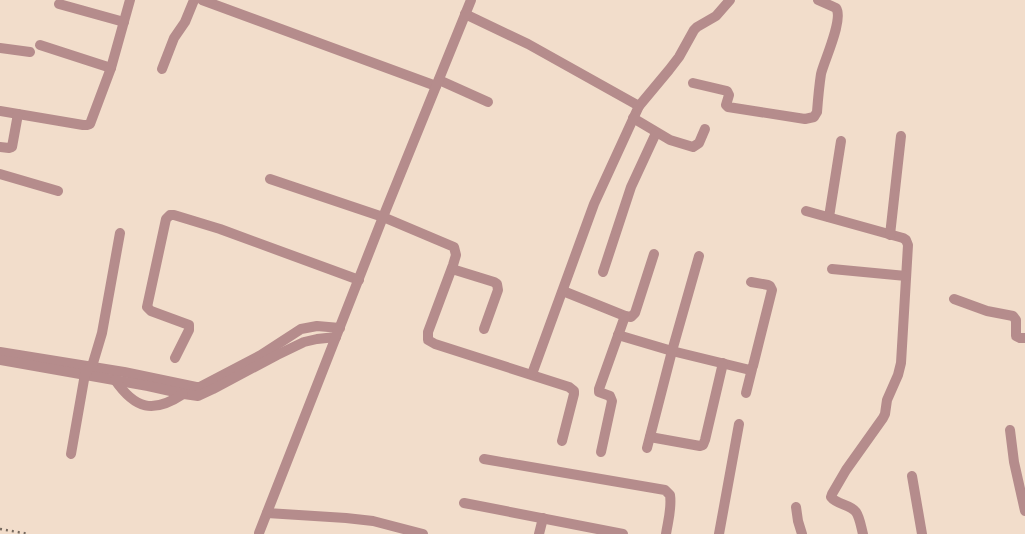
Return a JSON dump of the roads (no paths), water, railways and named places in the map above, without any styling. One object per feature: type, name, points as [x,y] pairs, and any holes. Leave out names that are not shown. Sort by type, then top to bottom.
[{"type":"street","points":[[0,111],[87,125],[92,121],[111,68],[130,0]]},
{"type":"street","points":[[162,69],[174,38],[185,22],[194,0]]},
{"type":"street","points":[[202,0],[488,102]]},
{"type":"street","points":[[259,533],[383,217],[471,0]]},
{"type":"street","points":[[532,374],[594,204],[639,106],[670,70],[694,30],[716,16],[730,0]]},
{"type":"street","points":[[693,82],[727,91],[729,93],[726,105],[728,107],[805,119],[814,117],[817,112],[822,73],[830,50],[838,14],[836,8],[818,0]]},
{"type":"street","points":[[59,4],[124,22]]},
{"type":"street","points":[[465,14],[528,44],[639,106]]},
{"type":"street","points":[[40,45],[111,68]]},
{"type":"street","points":[[0,48],[30,52]]},
{"type":"street","points":[[0,147],[12,147],[18,114]]},
{"type":"street","points":[[633,118],[670,140],[693,147],[699,143],[704,129]]},
{"type":"street","points":[[603,272],[631,187],[656,133]]},
{"type":"street","points":[[890,234],[901,136]]},
{"type":"street","points":[[828,217],[841,141]]},
{"type":"street","points":[[0,174],[58,192]]},
{"type":"street","points":[[270,179],[383,217],[454,247],[456,255],[428,332],[428,340],[435,344],[569,387],[574,391],[562,441]]},
{"type":"street","points":[[806,210],[903,238],[908,242],[902,357],[898,375],[887,400],[883,418],[846,470],[831,497],[835,501],[852,508],[856,512],[863,534]]},
{"type":"street","points":[[175,358],[189,330],[188,325],[151,311],[147,307],[166,219],[170,215],[220,229],[358,280]]},
{"type":"street","points":[[71,454],[88,370],[96,356],[102,333],[120,233]]},
{"type":"street","points":[[563,291],[625,316],[631,317],[635,313],[654,254]]},
{"type":"street","points":[[646,448],[699,256]]},
{"type":"street","points":[[452,269],[497,284],[498,290],[484,329]]},
{"type":"street","points":[[832,269],[906,276]]},
{"type":"street","points":[[746,393],[772,290],[768,285],[752,282]]},
{"type":"street","points":[[954,299],[987,311],[1013,316],[1016,320],[1016,336],[1025,338]]},
{"type":"street","points":[[601,452],[612,401],[610,396],[599,392],[599,389],[625,316]]},
{"type":"street","points":[[115,380],[130,399],[147,406],[162,405],[169,403],[183,394],[198,391],[301,329],[317,326],[338,333]]},
{"type":"street","points":[[618,335],[748,370],[752,368]]},
{"type":"street","points":[[0,352],[88,370],[115,380],[183,394]]},
{"type":"street","points":[[0,360],[88,370],[124,372],[198,391]]},
{"type":"street","points":[[650,436],[700,446],[703,445],[723,363]]},
{"type":"street","points":[[719,534],[738,424]]},
{"type":"street","points":[[1010,430],[1014,462],[1025,512]]},
{"type":"street","points":[[484,459],[665,490],[670,495],[671,500],[671,509],[666,534]]},
{"type":"street","points":[[912,476],[922,534]]},
{"type":"street","points":[[464,503],[623,534]]},
{"type":"street","points":[[796,506],[802,534]]},
{"type":"street","points":[[267,513],[373,521],[423,534]]},
{"type":"street","points":[[539,534],[542,518]]},
{"type":"railway","points":[[0,529],[29,534]]}]
